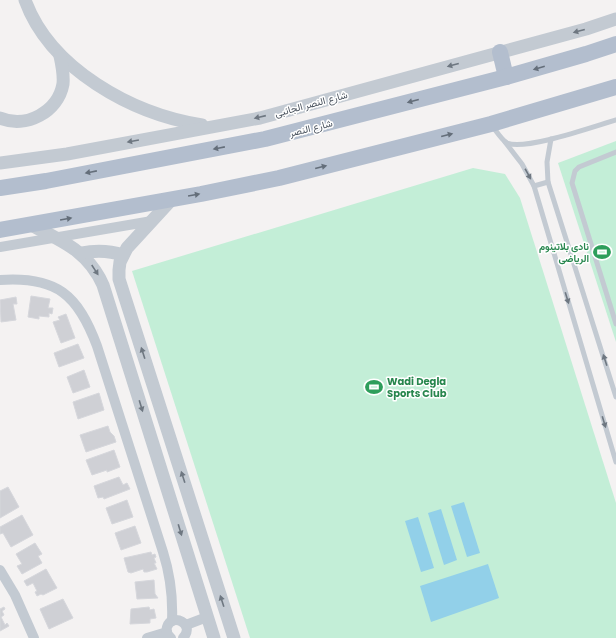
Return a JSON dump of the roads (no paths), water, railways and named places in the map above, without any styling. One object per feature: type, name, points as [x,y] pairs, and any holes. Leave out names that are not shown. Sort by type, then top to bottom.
[{"type":"main road","name":"شارع النصر","points":[[0,188],[46,181],[265,139],[506,77],[616,44]]},
{"type":"main road","points":[[500,52],[506,77]]},
{"type":"main road","points":[[0,230],[279,178],[491,124],[616,86]]},
{"type":"street","points":[[25,0],[32,17],[60,56],[103,88],[128,103],[155,114],[183,122],[211,127]]},
{"type":"street","name":"شارع النصر الجانبى","points":[[0,164],[67,154],[260,118],[616,19]]},
{"type":"street","points":[[0,118],[6,121],[21,122],[36,118],[48,110],[57,99],[63,85],[64,70],[60,56]]},
{"type":"street","points":[[172,199],[132,242],[123,255],[119,270],[119,279],[234,638]]},
{"type":"street","points":[[0,247],[152,221]]},
{"type":"street","points":[[31,225],[67,244],[80,253],[94,267],[102,284],[214,638]]},
{"type":"street","points":[[80,253],[101,250],[123,255]]},
{"type":"street","points":[[0,280],[35,281],[60,290],[69,296],[76,304],[90,327],[98,346],[166,562],[172,600],[172,621]]},
{"type":"street","points":[[0,570],[18,601],[34,638]]},
{"type":"street","points":[[186,625],[207,617]]},
{"type":"street","points":[[147,638],[169,635],[167,625],[172,621],[178,620],[186,625],[187,632],[183,638]]},
{"type":"lane","points":[[505,142],[519,146],[551,139],[616,120]]},
{"type":"lane","points":[[491,124],[522,164],[534,186],[616,462]]},
{"type":"lane","points":[[551,139],[548,162],[548,182],[610,376],[614,382],[616,397]]},
{"type":"lane","points":[[616,152],[579,167],[572,177],[572,183],[616,324]]},
{"type":"lane","points":[[534,186],[548,182]]},
{"type":"lane","points":[[610,376],[616,374]]},
{"type":"water","points":[[464,502],[480,553],[467,557],[451,506]]},
{"type":"water","points":[[441,509],[457,560],[444,565],[428,513]]},
{"type":"water","points":[[418,517],[434,568],[421,572],[405,521]]},
{"type":"water","points":[[488,564],[499,598],[431,622],[420,586]]},
{"type":"place","name":"نادى بلاتينوم الرياضى","points":[[602,252]]},
{"type":"place","name":"Wadi Degla Sports Club","points":[[374,387]]}]
